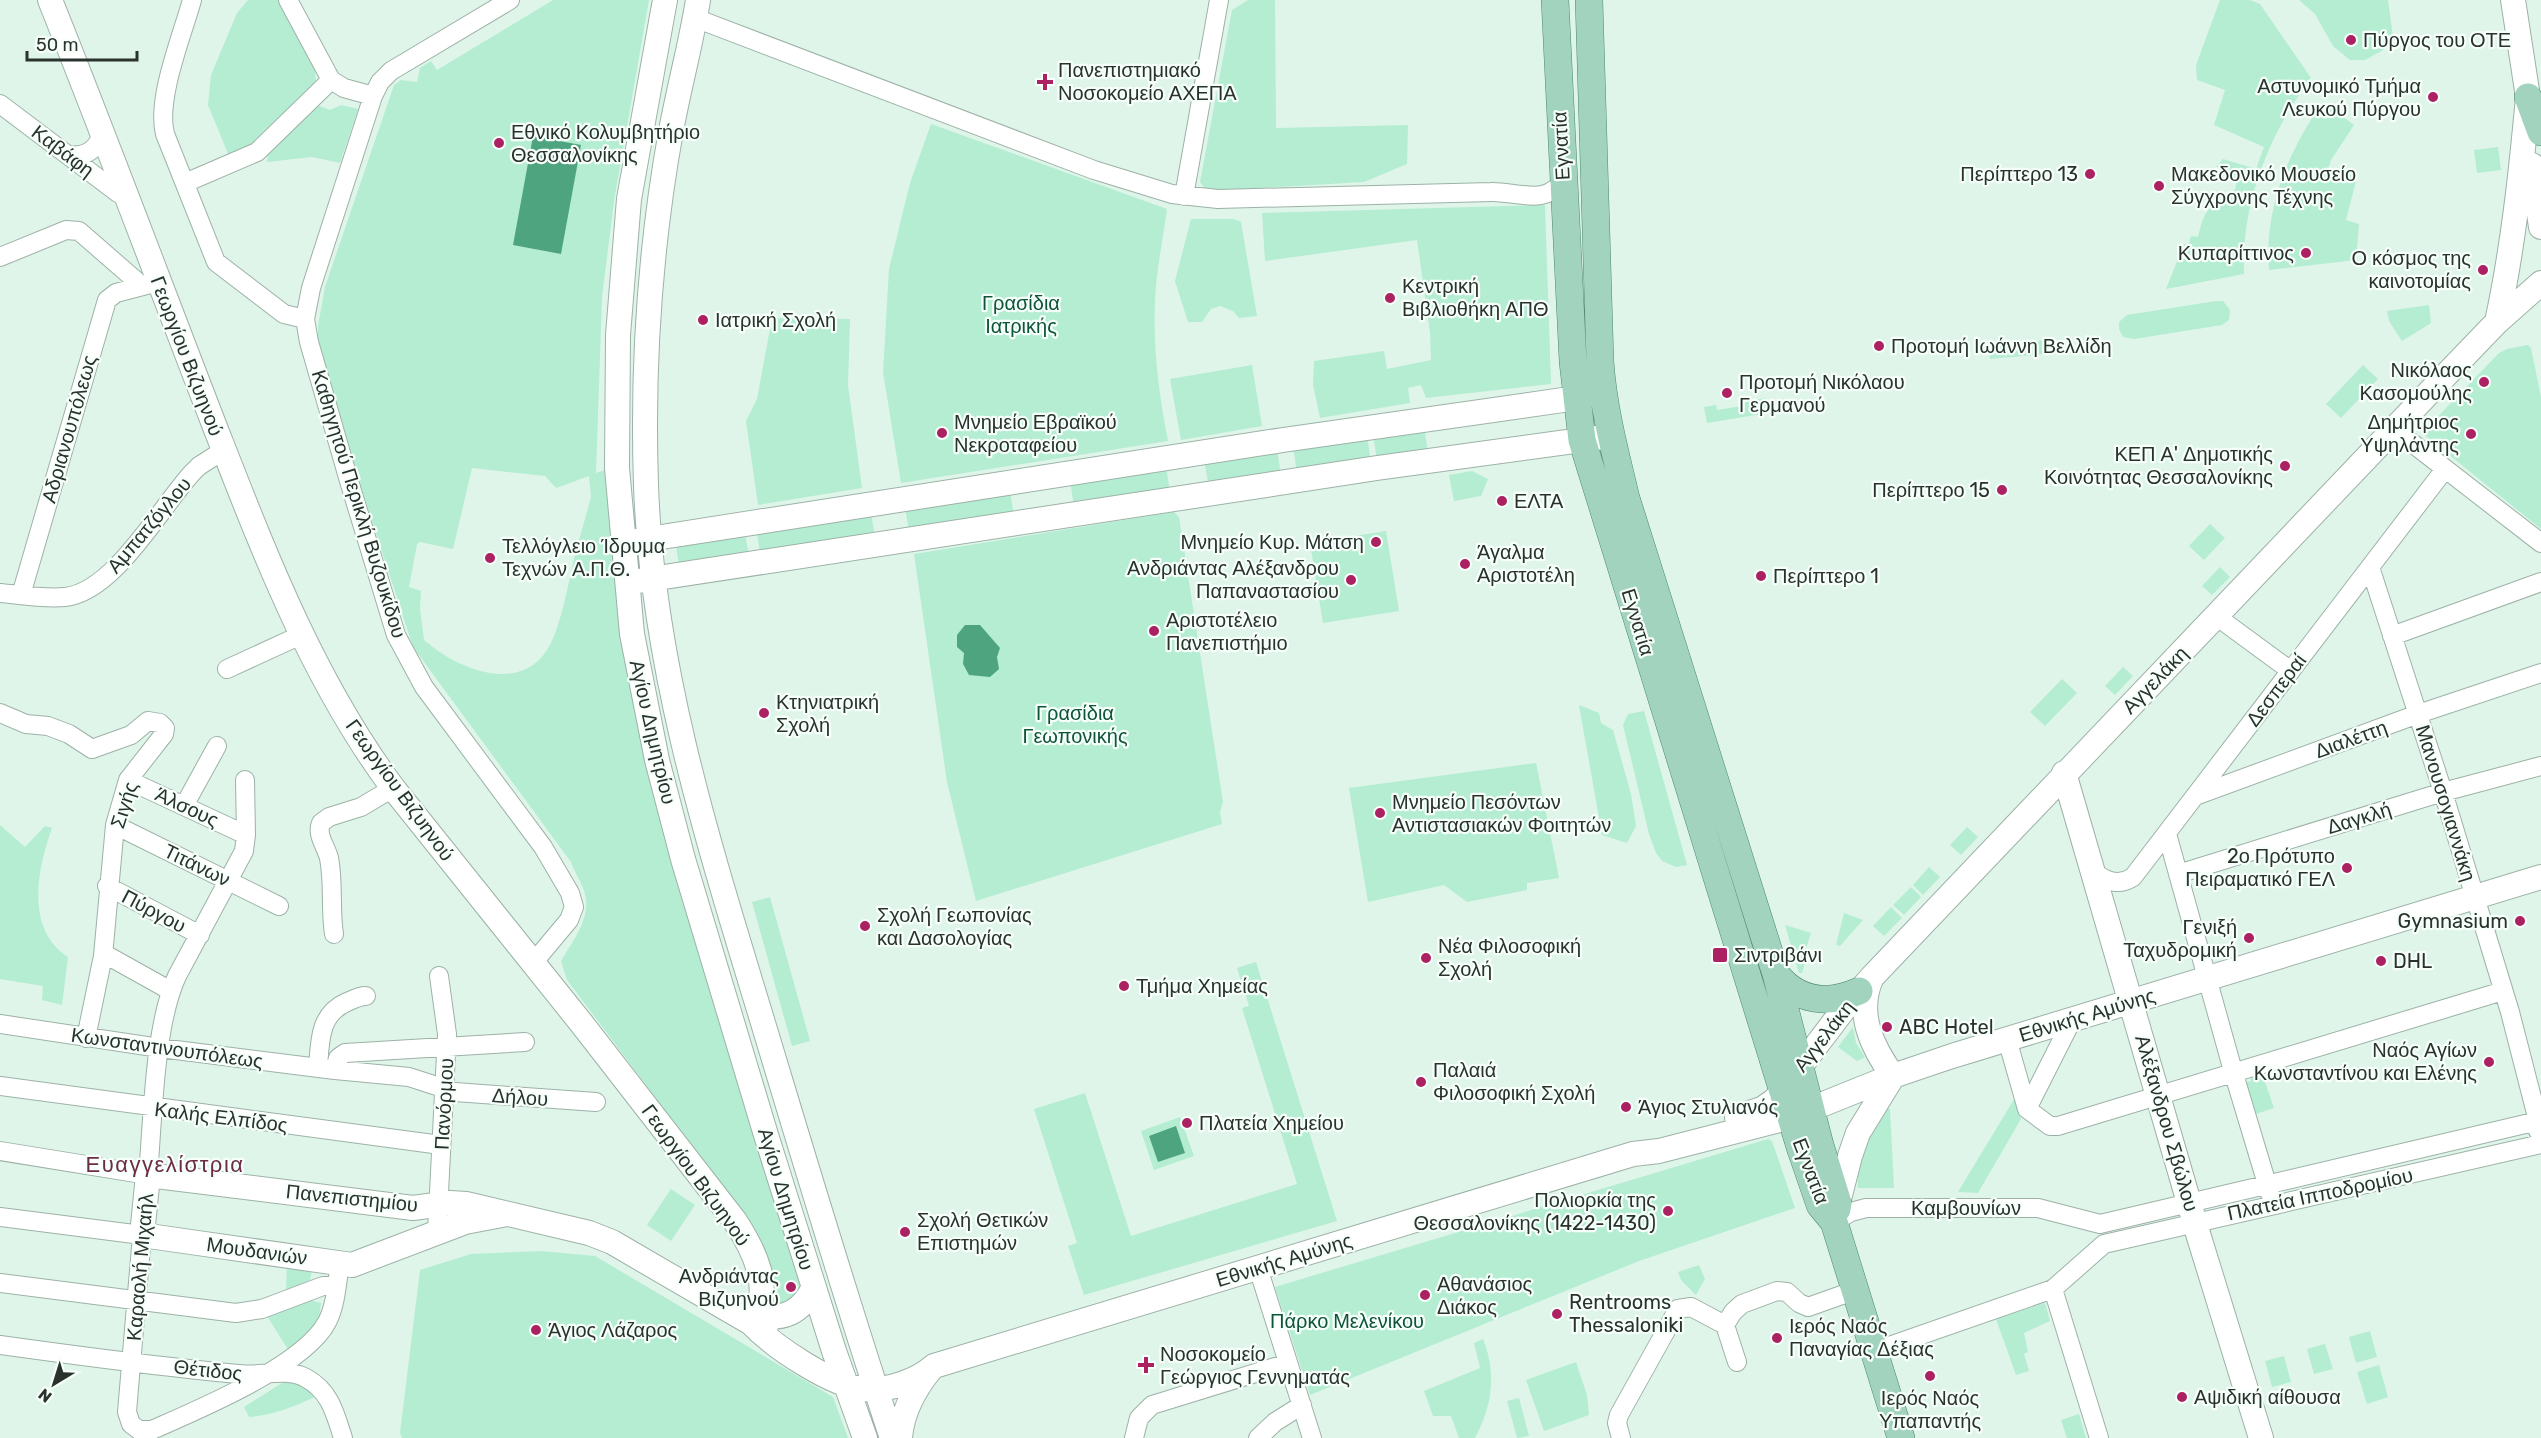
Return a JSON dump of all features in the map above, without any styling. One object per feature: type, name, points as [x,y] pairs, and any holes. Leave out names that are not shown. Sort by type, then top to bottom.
[{"type":"main road","points":[[50,0],[102,130]]},
{"type":"main road","name":"Αγίου Δημητρίου","points":[[665,0],[630,199],[621,291],[616,418],[623,543],[637,666],[672,817],[756,1102],[842,1374],[866,1438]]},
{"type":"main road","name":"Εγνατία","points":[[1554,0],[1558,190],[1573,362],[1611,436],[1626,498],[1776,974],[1801,1065],[1802,1113],[1820,1205],[1836,1212],[1856,1290],[1901,1438]]},
{"type":"main road","name":"Εγνατία","points":[[1589,0],[1589,394],[1582,440],[1783,1089],[1802,1113]]},
{"type":"main road","points":[[2513,0],[2528,97],[2541,139]]},
{"type":"main road","name":"Αγίου Δημητρίου","points":[[697,9],[671,130],[650,292],[645,453],[654,579],[674,700],[702,816],[861,1344],[892,1438]]},
{"type":"main road","points":[[2528,97],[2541,132]]},
{"type":"main road","points":[[2528,97],[2528,139],[2541,227]]},
{"type":"main road","points":[[2497,322],[2520,191],[2528,97]]},
{"type":"main road","name":"Γεωργίου Βιζυηνού","points":[[102,130],[126,196],[150,283],[224,450],[301,635],[346,719],[393,788],[735,1221],[757,1262],[762,1283],[762,1298],[754,1319]]},
{"type":"main road","name":"Αγγελάκη","points":[[1783,1089],[1865,984],[2497,322],[2541,283]]},
{"type":"main road","points":[[623,543],[1589,394]]},
{"type":"main road","points":[[627,582],[1377,468],[1611,436]]},
{"type":"main road","name":"Αλέξανδρου Σβώλου","points":[[2064,774],[2192,1212],[2261,1438]]},
{"type":"main road","name":"Εθνικής Αμύνης","points":[[842,1374],[849,1370],[873,1381],[914,1379],[934,1366],[1633,1155],[1659,1151],[1802,1113],[1893,1076],[2007,1039],[2541,877]]},
{"type":"main road","points":[[1776,974],[1793,990],[1814,999],[1838,999],[1865,984],[1866,1023],[1876,1051],[1893,1076],[1865,1120],[1853,1145],[1836,1212]]},
{"type":"main road","name":"Εθνικής Αμύνης","points":[[1633,1155],[1655,1142],[1762,1109],[1775,1100],[1783,1089]]},
{"type":"main road","name":"Πανεπιστημίου","points":[[148,1175],[413,1208],[466,1204],[577,1229],[604,1238],[777,1331],[842,1374]]},
{"type":"main road","name":"Καραολή Μιχαήλ","points":[[142,1235],[148,1175]]},
{"type":"main road","name":"Μουδανιών","points":[[142,1235],[338,1275],[358,1264],[437,1232],[474,1219],[507,1214]]},
{"type":"main road","points":[[754,1319],[776,1318],[792,1314],[802,1306],[814,1287]]},
{"type":"main road","points":[[861,1344],[870,1360],[878,1366],[894,1368]]},
{"type":"main road","points":[[900,1438],[902,1423],[913,1395],[934,1366]]},
{"type":"main road","name":"Εθνικής Αμύνης","points":[[873,1381],[894,1368],[934,1366]]},
{"type":"street","points":[[192,0],[164,99],[162,117],[165,134],[212,253],[219,265],[284,314],[306,319]]},
{"type":"street","points":[[288,0],[332,80],[344,88],[373,96]]},
{"type":"street","name":"Καθηγητού Περικλή Βυζουκίδου","points":[[510,0],[482,7],[391,71],[380,82],[373,96],[312,288],[306,319],[309,342],[329,416],[388,610],[402,648],[424,687],[543,847],[570,893],[574,907],[570,920],[533,963]]},
{"type":"street","points":[[1184,196],[1219,0]]},
{"type":"street","points":[[697,9],[1094,170],[1142,186],[1184,196],[1225,199],[1506,191],[1515,195],[1548,194],[1558,190]]},
{"type":"street","points":[[185,183],[257,152],[332,80]]},
{"type":"street","name":"Καβάφη","points":[[0,104],[118,193],[126,196]]},
{"type":"street","points":[[68,155],[79,156],[89,152],[100,140],[102,130]]},
{"type":"street","points":[[0,256],[72,230],[84,233],[150,283]]},
{"type":"street","name":"Αδριανουπόλεως","points":[[21,595],[104,307],[107,300],[116,293],[150,283]]},
{"type":"street","points":[[2394,429],[2541,543]]},
{"type":"street","name":"Αμπατζόγλου","points":[[0,593],[66,597],[76,595],[100,583],[129,553],[192,473],[224,450]]},
{"type":"street","name":"Δεσπεραί","points":[[2094,872],[2113,882],[2128,880],[2167,834],[2445,469]]},
{"type":"street","name":"Μανουσογιαννάκη","points":[[2370,567],[2443,792],[2503,991],[2538,1121],[2539,1145]]},
{"type":"street","points":[[2392,636],[2541,582]]},
{"type":"street","points":[[2216,616],[2290,671]]},
{"type":"street","points":[[227,669],[301,635]]},
{"type":"street","name":"Διαλέττη","points":[[2195,796],[2418,714],[2541,673]]},
{"type":"street","name":"Σιγής","points":[[0,713],[26,724],[48,726],[69,734],[92,749],[130,735],[148,721],[160,723],[165,728],[164,734],[128,780],[115,825],[107,886],[103,956],[86,1038]]},
{"type":"street","points":[[184,806],[217,746]]},
{"type":"street","name":"Δαγκλή","points":[[2178,874],[2443,792],[2541,766]]},
{"type":"street","name":"Άλσους","points":[[128,780],[246,836]]},
{"type":"street","name":"Καραολή Μιχαήλ","points":[[148,1175],[160,1048],[171,991],[244,851],[245,780]]},
{"type":"street","points":[[334,934],[331,867],[327,850],[320,836],[321,823],[329,817],[361,807],[393,788]]},
{"type":"street","name":"Τιτάνων","points":[[115,825],[279,906]]},
{"type":"street","points":[[2167,834],[2272,1205]]},
{"type":"street","name":"Πύργου","points":[[107,886],[200,935]]},
{"type":"street","points":[[103,956],[110,957],[171,991]]},
{"type":"street","name":"Πανόρμου","points":[[437,1232],[447,1045],[444,1003],[439,976]]},
{"type":"street","points":[[2007,1039],[2027,1109],[2054,1127],[2503,991]]},
{"type":"street","points":[[326,1069],[321,1035],[327,1016],[340,1005],[366,996]]},
{"type":"street","points":[[2027,1109],[2072,1020]]},
{"type":"street","name":"Κωνσταντινουπόλεως","points":[[0,1023],[160,1048],[409,1077],[446,1089]]},
{"type":"street","points":[[326,1069],[345,1053],[525,1042]]},
{"type":"street","name":"Καλής Ελπίδος","points":[[0,1086],[441,1146]]},
{"type":"street","name":"Δήλου","points":[[446,1089],[469,1093],[596,1102]]},
{"type":"street","name":"Πλατεία Ιπποδρομίου","points":[[2104,1244],[2267,1185],[2538,1121]]},
{"type":"street","name":"Πλατεία Ιπποδρομίου","points":[[2100,1224],[2192,1212],[2272,1205],[2539,1145]]},
{"type":"street","name":"Πανεπιστημίου","points":[[0,1151],[148,1175]]},
{"type":"street","name":"Καμβουνίων","points":[[1836,1212],[1866,1208],[2038,1208],[2100,1224]]},
{"type":"street","name":"Μουδανιών","points":[[0,1217],[142,1235]]},
{"type":"street","points":[[1875,1351],[2053,1289],[2104,1244],[2100,1224]]},
{"type":"street","name":"Καραολή Μιχαήλ","points":[[142,1235],[127,1415],[129,1422],[136,1429],[150,1430],[219,1400],[263,1375]]},
{"type":"street","points":[[1258,1268],[1312,1438]]},
{"type":"street","points":[[0,1283],[236,1313],[275,1305],[323,1286],[338,1275]]},
{"type":"street","points":[[263,1375],[293,1356],[322,1330],[331,1314],[338,1275]]},
{"type":"street","points":[[2053,1289],[2099,1438]]},
{"type":"street","points":[[1725,1325],[1733,1312],[1742,1304],[1777,1291],[1787,1292],[1799,1303],[1808,1306],[1856,1290]]},
{"type":"street","points":[[1619,1431],[1619,1415],[1676,1311],[1691,1308],[1725,1325],[1737,1362]]},
{"type":"street","name":"Θέτιδος","points":[[0,1345],[238,1374],[296,1374],[319,1386],[329,1399],[343,1438]]},
{"type":"street","points":[[1134,1438],[1139,1418],[1152,1405],[1288,1363]]},
{"type":"street","points":[[1258,1438],[1275,1422],[1302,1405]]},
{"type":"green space","points":[[248,0],[281,0],[315,71],[316,82],[258,144],[229,156],[208,105],[211,75],[237,13]]},
{"type":"green space","points":[[553,0],[649,0],[614,201],[602,297],[596,473],[608,469],[627,666],[632,699],[656,802],[696,943],[784,1223],[803,1294],[784,1308],[775,1300],[767,1263],[737,1206],[567,980],[561,961],[577,935],[584,917],[586,898],[582,885],[571,862],[413,647],[361,487],[318,341],[318,326],[325,287],[394,85],[401,80],[417,82],[420,68],[431,61],[437,70]],"holes":[[[472,468],[545,476],[556,488],[589,476],[591,497],[553,639],[535,664],[516,672],[489,673],[462,665],[424,640],[420,609],[421,591],[409,587],[417,544],[420,542],[453,549]]]},
{"type":"green space","points":[[1248,0],[1275,0],[1276,128],[1408,125],[1407,164],[1364,182],[1207,191],[1200,182],[1232,10]]},
{"type":"green space","points":[[2220,0],[2250,0],[2260,4],[2311,78],[2282,122],[2261,170],[2247,221],[2244,274],[2166,289],[2184,244],[2188,246],[2191,236],[2198,237],[2207,211],[2235,189],[2235,180],[2230,172],[2225,168],[2216,167],[2223,159],[2256,169],[2264,147],[2214,125],[2225,90],[2197,80],[2196,65]]},
{"type":"green space","points":[[2299,0],[2388,0],[2394,44],[2365,60],[2350,60],[2333,46],[2315,14]]},
{"type":"green space","points":[[2323,102],[2354,125],[2331,160],[2328,169],[2357,177],[2346,220],[2359,224],[2356,260],[2269,270],[2270,225],[2281,182],[2299,140]]},
{"type":"green space","points":[[317,105],[330,110],[341,105],[358,109],[340,163],[312,157],[267,162],[268,153]]},
{"type":"green space","name":"Γρασίδια Ιατρικής","points":[[931,124],[1167,209],[1157,279],[1155,337],[1157,372],[1168,441],[901,483],[883,372],[889,269],[910,183]]},
{"type":"green space","points":[[2498,147],[2501,170],[2477,173],[2474,150]]},
{"type":"green space","points":[[1545,205],[1551,384],[1426,398],[1421,385],[1408,388],[1410,403],[1320,418],[1313,385],[1314,361],[1384,351],[1387,369],[1431,360],[1430,332],[1417,240],[1265,261],[1262,213]]},
{"type":"green space","points":[[1191,219],[1234,219],[1241,222],[1257,316],[1239,318],[1233,311],[1220,306],[1211,309],[1202,322],[1188,322],[1175,281]]},
{"type":"green space","points":[[2223,301],[2230,310],[2229,320],[2222,325],[2134,339],[2123,337],[2119,329],[2119,322],[2127,315]]},
{"type":"green space","points":[[2429,305],[2431,323],[2402,341],[2389,321],[2387,311]]},
{"type":"green space","points":[[772,318],[850,319],[848,385],[862,488],[758,505],[746,421],[757,399]]},
{"type":"green space","points":[[2045,340],[2047,346],[2044,354],[1990,359],[1989,348]]},
{"type":"green space","points":[[2528,345],[2531,348],[2541,397],[2541,529],[2422,433],[2499,353]]},
{"type":"green space","points":[[1252,365],[1262,426],[1181,440],[1170,379]]},
{"type":"green space","points":[[2363,365],[2378,379],[2341,418],[2326,404]]},
{"type":"green space","points":[[1766,398],[1768,413],[1707,423],[1704,407],[1716,405],[1717,410],[1742,406],[1742,402]]},
{"type":"green space","points":[[1424,426],[1428,453],[1377,461],[1373,434]]},
{"type":"green space","points":[[1367,435],[1371,462],[1297,473],[1293,446]]},
{"type":"green space","points":[[1277,449],[1281,476],[1209,487],[1204,460]]},
{"type":"green space","points":[[1166,466],[1170,493],[1074,507],[1070,480]]},
{"type":"green space","points":[[1472,471],[1488,479],[1481,496],[1454,501],[1449,475]]},
{"type":"green space","points":[[1010,491],[1014,515],[909,531],[905,508]]},
{"type":"green space","name":"Γρασίδια Γεωπονικής","points":[[1174,512],[1179,517],[1223,802],[1220,812],[1222,824],[976,901],[947,782],[914,554]]},
{"type":"green space","points":[[871,513],[875,536],[760,554],[757,532]]},
{"type":"green space","points":[[2210,524],[2225,538],[2204,560],[2189,546]]},
{"type":"green space","points":[[1386,531],[1399,611],[1323,623],[1310,543]]},
{"type":"green space","points":[[745,534],[749,555],[679,566],[676,545]]},
{"type":"green space","points":[[2220,567],[2230,577],[2212,595],[2202,586]]},
{"type":"green space","points":[[2123,667],[2133,676],[2115,695],[2105,686]]},
{"type":"green space","points":[[2062,679],[2077,693],[2045,726],[2030,712]]},
{"type":"green space","points":[[1579,705],[1599,713],[1601,723],[1613,730],[1631,794],[1636,826],[1627,843],[1602,835]]},
{"type":"green space","points":[[1644,711],[1687,865],[1676,867],[1662,861],[1656,853],[1649,834],[1623,725],[1628,714]]},
{"type":"green space","points":[[1536,763],[1559,878],[1527,883],[1527,890],[1467,902],[1444,885],[1368,902],[1349,788]]},
{"type":"green space","points":[[0,825],[25,847],[45,826],[52,828],[42,862],[38,898],[45,931],[54,945],[68,957],[62,1005],[42,1000],[43,986],[0,979]]},
{"type":"green space","points":[[1967,827],[1978,837],[1961,855],[1950,845]]},
{"type":"green space","points":[[1929,867],[1940,877],[1923,895],[1913,885]]},
{"type":"green space","points":[[1911,887],[1921,897],[1904,915],[1893,905]]},
{"type":"green space","points":[[770,897],[810,1041],[792,1046],[752,902]]},
{"type":"green space","points":[[1891,907],[1902,918],[1884,936],[1873,926]]},
{"type":"green space","points":[[1844,913],[1863,920],[1840,946],[1836,945]]},
{"type":"green space","points":[[1785,925],[1811,933],[1805,951],[1808,953],[1802,973],[1799,973]]},
{"type":"green space","points":[[1256,962],[1337,1221],[1084,1295],[1068,1246],[1077,1243],[1034,1109],[1085,1093],[1131,1236],[1297,1184],[1242,1008],[1249,1006],[1237,968]]},
{"type":"green space","points":[[1853,1027],[1856,1043],[1865,1057],[1857,1061],[1838,1047]]},
{"type":"green space","points":[[2262,1073],[2274,1108],[2256,1114],[2246,1082],[2251,1081],[2250,1077]]},
{"type":"green space","points":[[2016,1096],[2021,1119],[1978,1193],[1958,1192]]},
{"type":"green space","points":[[1887,1108],[1890,1109],[1894,1188],[1858,1188],[1862,1157]]},
{"type":"green space","points":[[1180,1117],[1194,1156],[1154,1170],[1141,1131]]},
{"type":"green space","name":"Πάρκο Μελενίκου","points":[[1768,1139],[1772,1141],[1795,1208],[1639,1261],[1310,1395],[1275,1287]]},
{"type":"green space","points":[[671,1189],[695,1205],[671,1241],[647,1225]]},
{"type":"green space","points":[[541,1251],[595,1256],[833,1397],[848,1438],[402,1438],[400,1433],[420,1270],[471,1254]]},
{"type":"green space","points":[[287,1263],[313,1265],[310,1280],[286,1291]]},
{"type":"green space","points":[[1699,1265],[1705,1279],[1696,1295],[1681,1280],[1678,1272]]},
{"type":"green space","points":[[310,1300],[321,1303],[319,1319],[289,1351],[267,1316]]},
{"type":"green space","points":[[2045,1303],[2050,1321],[2024,1333],[2028,1352],[2024,1354],[2029,1371],[2016,1375],[1996,1319]]},
{"type":"green space","points":[[2370,1331],[2377,1357],[2356,1363],[2349,1337]]},
{"type":"green space","points":[[1483,1339],[1490,1365],[1489,1402],[1475,1438],[1459,1438],[1451,1416],[1433,1416],[1424,1391],[1480,1368],[1474,1343]]},
{"type":"green space","points":[[2325,1344],[2333,1369],[2314,1374],[2307,1349]]},
{"type":"green space","points":[[2284,1356],[2291,1382],[2272,1387],[2265,1361]]},
{"type":"green space","points":[[1576,1362],[1587,1395],[1589,1415],[1544,1431],[1526,1380]]},
{"type":"green space","points":[[2379,1365],[2388,1397],[2367,1404],[2357,1372]]},
{"type":"green space","points":[[299,1380],[319,1395],[285,1409],[249,1417],[244,1407],[285,1381]]},
{"type":"green space","points":[[1519,1398],[1529,1436],[1517,1438],[1507,1401]]},
{"type":"green space","points":[[2079,1414],[2086,1438],[2067,1438],[2061,1420]]},
{"type":"shaded area","points":[[533,136],[581,145],[561,254],[513,245]]},
{"type":"shaded area","points":[[965,625],[980,625],[1000,648],[997,657],[999,669],[990,677],[969,675],[963,664],[964,653],[957,647],[957,635]]},
{"type":"shaded area","points":[[1176,1126],[1185,1153],[1158,1162],[1149,1136]]},
{"type":"place","name":"Πύργος του ΟΤΕ","points":[[2351,40]]},
{"type":"place","name":"Πανεπιστημιακό Νοσοκομείο ΑΧΕΠΑ","points":[[1045,82]]},
{"type":"place","name":"Αστυνομικό Τμήμα Λευκού Πύργου","points":[[2433,97]]},
{"type":"place","name":"Εθνικό Κολυμβητήριο Θεσσαλονίκης","points":[[499,143]]},
{"type":"place","name":"Περίπτερο 13","points":[[2090,174]]},
{"type":"place","name":"Μακεδονικό Μουσείο Σύγχρονης Τέχνης","points":[[2159,186]]},
{"type":"place","name":"Κυπαρίττινος","points":[[2306,253]]},
{"type":"place","name":"Ο κόσμος της καινοτομίας","points":[[2483,270]]},
{"type":"place","name":"Κεντρική Βιβλιοθήκη ΑΠΘ","points":[[1390,298]]},
{"type":"place","name":"Ιατρική Σχολή","points":[[703,320]]},
{"type":"place","name":"Προτομή Ιωάννη Βελλίδη","points":[[1879,346]]},
{"type":"place","name":"Νικόλαος Κασομούλης","points":[[2484,382]]},
{"type":"place","name":"Προτομή Νικόλαου Γερμανού","points":[[1727,393]]},
{"type":"place","name":"Μνημείο Εβραϊκού Νεκροταφείου","points":[[942,433]]},
{"type":"place","name":"Δημήτριος Υψηλάντης","points":[[2471,434]]},
{"type":"place","name":"ΚΕΠ Α' Δημοτικής Κοινότητας Θεσσαλονίκης","points":[[2285,466]]},
{"type":"place","name":"Περίπτερο 15","points":[[2002,490]]},
{"type":"place","name":"ΕΛΤΑ","points":[[1502,501]]},
{"type":"place","name":"Μνημείο Κυρ. Μάτση","points":[[1376,542]]},
{"type":"place","name":"Τελλόγλειο Ίδρυμα Τεχνών Α.Π.Θ.","points":[[490,558]]},
{"type":"place","name":"Άγαλμα Αριστοτέλη","points":[[1465,564]]},
{"type":"place","name":"Περίπτερο 1","points":[[1761,576]]},
{"type":"place","name":"Ανδριάντας Αλέξανδρου Παπαναστασίου","points":[[1351,580]]},
{"type":"place","name":"Αριστοτέλειο Πανεπιστήμιο","points":[[1154,631]]},
{"type":"place","name":"Κτηνιατρική Σχολή","points":[[764,713]]},
{"type":"place","name":"Μνημείο Πεσόντων Αντιστασιακών Φοιτητών","points":[[1380,813]]},
{"type":"place","name":"2ο Πρότυπο Πειραματικό ΓΕΛ","points":[[2347,868]]},
{"type":"place","name":"Gymnasium","points":[[2520,921]]},
{"type":"place","name":"Σχολή Γεωπονίας και Δασολογίας","points":[[865,926]]},
{"type":"place","name":"Γενιξή Ταχυδρομική","points":[[2249,938]]},
{"type":"place","name":"Σιντριβάνι","points":[[1720,955]]},
{"type":"place","name":"Νέα Φιλοσοφική Σχολή","points":[[1426,958]]},
{"type":"place","name":"DHL","points":[[2381,961]]},
{"type":"place","name":"Τμήμα Χημείας","points":[[1124,986]]},
{"type":"place","name":"ABC Hotel","points":[[1887,1027]]},
{"type":"place","name":"Ναός Αγίων Κωνσταντίνου και Ελένης","points":[[2489,1062]]},
{"type":"place","name":"Παλαιά Φιλοσοφική Σχολή","points":[[1421,1082]]},
{"type":"place","name":"Άγιος Στυλιανός","points":[[1626,1107]]},
{"type":"place","name":"Πλατεία Χημείου","points":[[1187,1123]]},
{"type":"place","name":"Πολιορκία της Θεσσαλονίκης (1422-1430)","points":[[1668,1211]]},
{"type":"place","name":"Σχολή Θετικών Επιστημών","points":[[905,1232]]},
{"type":"place","name":"Ανδριάντας Βιζυηνού","points":[[791,1287]]},
{"type":"place","name":"Αθανάσιος Διάκος","points":[[1425,1295]]},
{"type":"place","name":"Rentrooms Thessaloniki","points":[[1557,1314]]},
{"type":"place","name":"Άγιος Λάζαρος","points":[[536,1330]]},
{"type":"place","name":"Ιερός Ναός Παναγίας Δέξιας","points":[[1777,1338]]},
{"type":"place","name":"Νοσοκομείο Γεώργιος Γεννηματάς","points":[[1146,1365]]},
{"type":"place","name":"Ιερός Ναός Υπαπαντής","points":[[1930,1376]]},
{"type":"place","name":"Αψιδική αίθουσα","points":[[2182,1397]]},
{"type":"district","name":"Ευαγγελίστρια","points":[[165,1164]]}]
